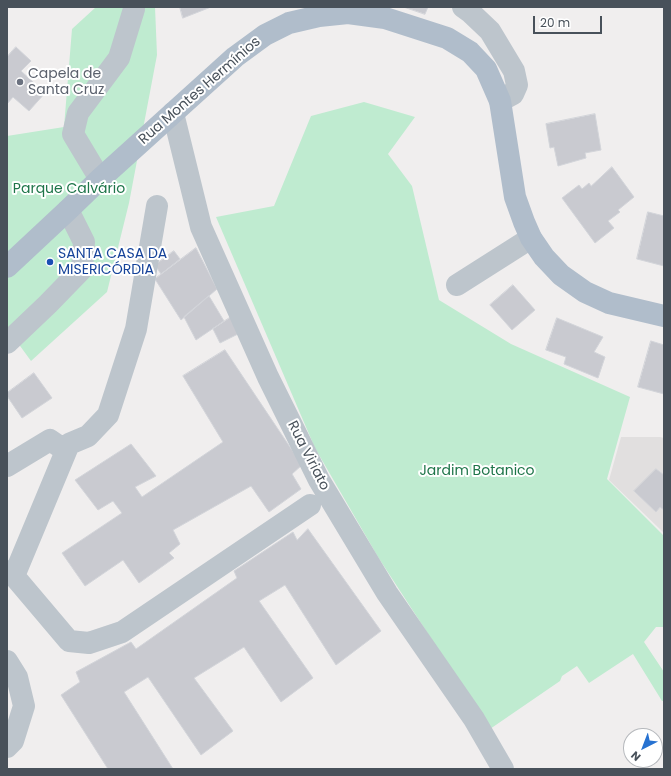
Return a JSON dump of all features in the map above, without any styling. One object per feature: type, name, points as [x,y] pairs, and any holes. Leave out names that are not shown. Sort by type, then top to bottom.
[{"type":"main road","name":"Rua Montes Hermínios","points":[[7,267],[100,178],[235,57],[264,35],[289,23],[320,16],[348,13],[385,18],[447,38],[470,52],[486,69],[500,101],[515,197],[531,238],[544,257],[561,275],[584,292],[609,303],[664,316]]},
{"type":"street","points":[[100,178],[74,134],[78,113],[119,58],[134,7]]},
{"type":"street","points":[[462,7],[470,12],[490,31],[514,71],[517,85],[513,94],[500,101]]},
{"type":"street","name":"Rua Viriato","points":[[173,113],[201,227],[268,377],[319,480],[387,593],[474,719],[503,769]]},
{"type":"street","points":[[157,206],[136,329],[108,415],[88,436],[69,444],[11,574],[69,641],[89,643],[122,632],[310,505]]},
{"type":"street","points":[[7,343],[82,269],[84,242],[68,210]]},
{"type":"street","points":[[457,285],[531,238]]},
{"type":"street","points":[[7,466],[50,440],[66,451]]},
{"type":"street","points":[[7,661],[17,677],[24,706],[13,740],[7,747]]},
{"type":"shaded area","points":[[621,437],[664,438],[664,533],[609,480]]},
{"type":"green space","name":"Parque Calvário","points":[[96,7],[155,7],[157,55],[129,203],[107,292],[31,361],[7,328],[7,136],[64,127],[72,29]]},
{"type":"green space","name":"Jardim Botanico","points":[[364,102],[415,117],[388,154],[412,186],[439,300],[511,344],[630,397],[607,479],[664,536],[664,627],[656,627],[644,642],[664,672],[664,701],[662,701],[633,654],[589,683],[577,666],[562,676],[560,681],[490,729],[378,557],[315,448],[216,217],[274,206],[311,116]]},
{"type":"building","points":[[180,7],[211,7],[183,18]]},
{"type":"building","points":[[404,7],[428,7],[425,14]]},
{"type":"building","name":"Capela de Santa Cruz","points":[[16,47],[31,61],[21,71],[45,93],[29,111],[13,97],[7,104],[7,57]]},
{"type":"building","points":[[595,114],[601,150],[585,153],[586,158],[558,166],[554,147],[550,148],[546,124]]},
{"type":"building","points":[[612,167],[634,197],[618,210],[620,212],[608,221],[614,228],[595,243],[562,198],[579,185],[582,189],[589,183],[591,186]]},
{"type":"building","points":[[648,212],[664,216],[664,266],[637,259]]},
{"type":"building","points":[[196,248],[217,289],[181,320],[155,279]]},
{"type":"building","points":[[174,251],[180,259],[161,274],[155,265]]},
{"type":"building","points":[[513,285],[535,310],[512,330],[490,305]]},
{"type":"building","points":[[209,296],[224,321],[196,340],[184,317]]},
{"type":"building","points":[[231,317],[238,334],[220,343],[213,329]]},
{"type":"building","points":[[557,318],[603,337],[594,352],[605,357],[598,378],[564,364],[566,357],[546,350]]},
{"type":"building","points":[[651,341],[664,345],[664,394],[638,387]]},
{"type":"building","points":[[225,350],[302,465],[292,474],[301,489],[269,512],[251,486],[173,530],[180,544],[169,553],[174,558],[139,583],[123,560],[85,586],[62,553],[122,513],[113,501],[98,510],[75,480],[131,444],[156,476],[135,487],[142,497],[223,442],[183,376]]},
{"type":"building","points":[[34,373],[52,398],[22,418],[7,396],[7,393]]},
{"type":"building","points":[[656,469],[664,475],[664,510],[660,507],[656,512],[634,491]]},
{"type":"building","points":[[308,529],[381,631],[336,665],[285,585],[259,601],[313,678],[281,702],[244,647],[194,678],[233,731],[201,755],[148,677],[124,692],[173,769],[108,769],[61,695],[80,682],[76,672],[131,642],[136,649],[237,578],[234,571],[293,532],[297,540]]},
{"type":"place","name":"Capela de Santa Cruz","points":[[20,82]]},
{"type":"place","name":"SANTA CASA DA MISERICÓRDIA","points":[[50,262]]}]
